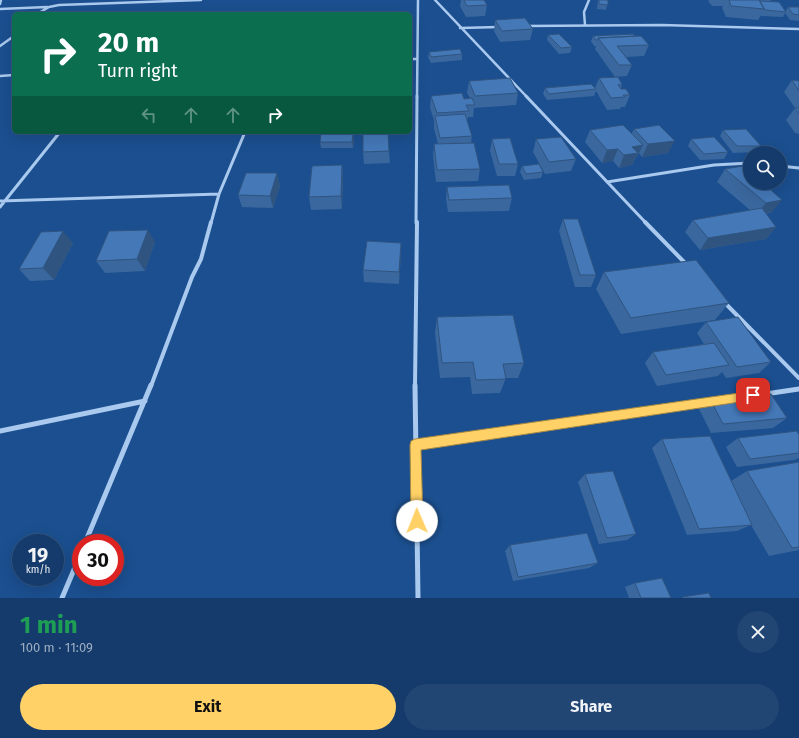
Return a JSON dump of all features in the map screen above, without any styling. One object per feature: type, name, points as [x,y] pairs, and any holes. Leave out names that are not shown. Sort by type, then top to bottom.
[{"type":"street","points":[[0,4],[1,0]]},
{"type":"street","points":[[0,9],[49,7],[59,5],[201,0]]},
{"type":"street","points":[[418,0],[415,445],[418,598]]},
{"type":"street","points":[[435,0],[607,182],[689,266]]},
{"type":"street","points":[[585,24],[583,8],[589,0]]},
{"type":"street","points":[[40,12],[49,7]]},
{"type":"street","points":[[522,26],[585,24],[799,29]]},
{"type":"street","points":[[460,28],[499,27]]},
{"type":"street","points":[[0,46],[12,37]]},
{"type":"street","points":[[412,59],[417,59]]},
{"type":"street","points":[[0,76],[12,75]]},
{"type":"street","points":[[0,208],[58,134]]},
{"type":"street","points":[[89,534],[145,401],[192,278],[201,259],[219,194],[244,134]]},
{"type":"street","points":[[607,182],[714,165],[743,164]]},
{"type":"street","points":[[787,167],[799,168]]},
{"type":"street","points":[[0,201],[219,194]]},
{"type":"street","points":[[722,300],[799,378]]},
{"type":"street","points":[[744,397],[799,389]]},
{"type":"street","points":[[0,431],[145,401]]},
{"type":"street","points":[[415,445],[713,401]]},
{"type":"street","points":[[62,598],[72,574]]},
{"type":"building","points":[[464,0],[484,0],[487,5],[467,6]]},
{"type":"building","points":[[599,0],[608,0],[608,5],[599,4]]},
{"type":"building","points":[[729,0],[759,0],[764,9],[731,6]]},
{"type":"building","points":[[760,1],[779,2],[786,12],[765,10]]},
{"type":"building","points":[[788,7],[799,7],[799,15],[793,14]]},
{"type":"building","points":[[525,18],[533,29],[502,31],[495,20]]},
{"type":"building","points":[[559,34],[572,47],[561,48],[548,35]]},
{"type":"building","points":[[633,34],[635,36],[598,38],[598,40],[596,40],[593,36]]},
{"type":"building","points":[[641,36],[649,45],[617,46],[632,65],[619,65],[598,38]]},
{"type":"building","points":[[460,49],[462,54],[431,57],[429,52]]},
{"type":"building","points":[[618,77],[622,84],[618,85],[621,89],[626,89],[630,95],[611,98],[599,78]]},
{"type":"building","points":[[510,78],[518,93],[475,96],[469,81]]},
{"type":"building","points":[[792,80],[799,81],[799,91]]},
{"type":"building","points":[[591,84],[596,89],[549,94],[545,88]]},
{"type":"building","points":[[462,93],[464,99],[472,98],[475,105],[466,105],[469,111],[437,113],[431,96]]},
{"type":"building","points":[[795,108],[799,108],[799,114]]},
{"type":"building","points":[[465,114],[472,136],[440,138],[435,116]]},
{"type":"building","points":[[623,125],[643,145],[632,147],[638,153],[624,155],[618,149],[607,150],[590,130]]},
{"type":"building","points":[[659,125],[675,141],[648,144],[634,129]]},
{"type":"building","points":[[746,129],[761,146],[737,146],[723,130]]},
{"type":"building","points":[[321,134],[353,134],[352,142],[320,142]]},
{"type":"building","points":[[363,134],[388,134],[389,151],[363,152]]},
{"type":"building","points":[[561,137],[576,159],[549,162],[536,139]]},
{"type":"building","points":[[714,137],[728,152],[704,154],[691,139]]},
{"type":"building","points":[[510,138],[518,164],[499,164],[492,139]]},
{"type":"building","points":[[474,143],[480,169],[437,170],[434,144]]},
{"type":"building","points":[[539,164],[543,172],[526,174],[522,166]]},
{"type":"building","points":[[342,165],[341,196],[309,197],[312,166]]},
{"type":"building","points":[[743,166],[743,184],[725,169]]},
{"type":"building","points":[[246,173],[277,173],[270,196],[238,195]]},
{"type":"building","points":[[509,185],[512,198],[449,200],[447,187]]},
{"type":"building","points":[[750,190],[771,190],[782,200],[766,203]]},
{"type":"building","points":[[762,208],[776,227],[708,238],[693,220]]},
{"type":"building","points":[[563,219],[578,219],[596,275],[580,275]]},
{"type":"building","points":[[148,230],[137,259],[96,261],[109,231]]},
{"type":"building","points":[[63,231],[43,268],[19,269],[41,232]]},
{"type":"building","points":[[367,241],[401,243],[399,272],[363,270]]},
{"type":"building","points":[[696,260],[729,303],[631,318],[604,272]]},
{"type":"building","points":[[513,315],[524,363],[503,364],[506,379],[476,380],[473,362],[442,363],[437,317]]},
{"type":"building","points":[[738,317],[771,362],[737,367],[706,322]]},
{"type":"building","points":[[714,343],[729,365],[666,375],[653,352]]},
{"type":"building","points":[[771,394],[787,418],[723,424],[710,399]]},
{"type":"building","points":[[797,431],[799,435],[799,453],[750,459],[738,438]]},
{"type":"building","points":[[710,436],[752,525],[699,529],[662,439]]},
{"type":"building","points":[[799,462],[799,547],[792,548],[747,471]]},
{"type":"building","points":[[613,471],[636,534],[607,538],[585,474]]},
{"type":"building","points":[[587,533],[598,563],[518,577],[510,545]]},
{"type":"building","points":[[662,578],[671,598],[641,598],[635,583]]},
{"type":"building","points":[[709,593],[711,598],[682,597]]},
{"type":"route","points":[[417,521],[415,445],[753,395]]}]
